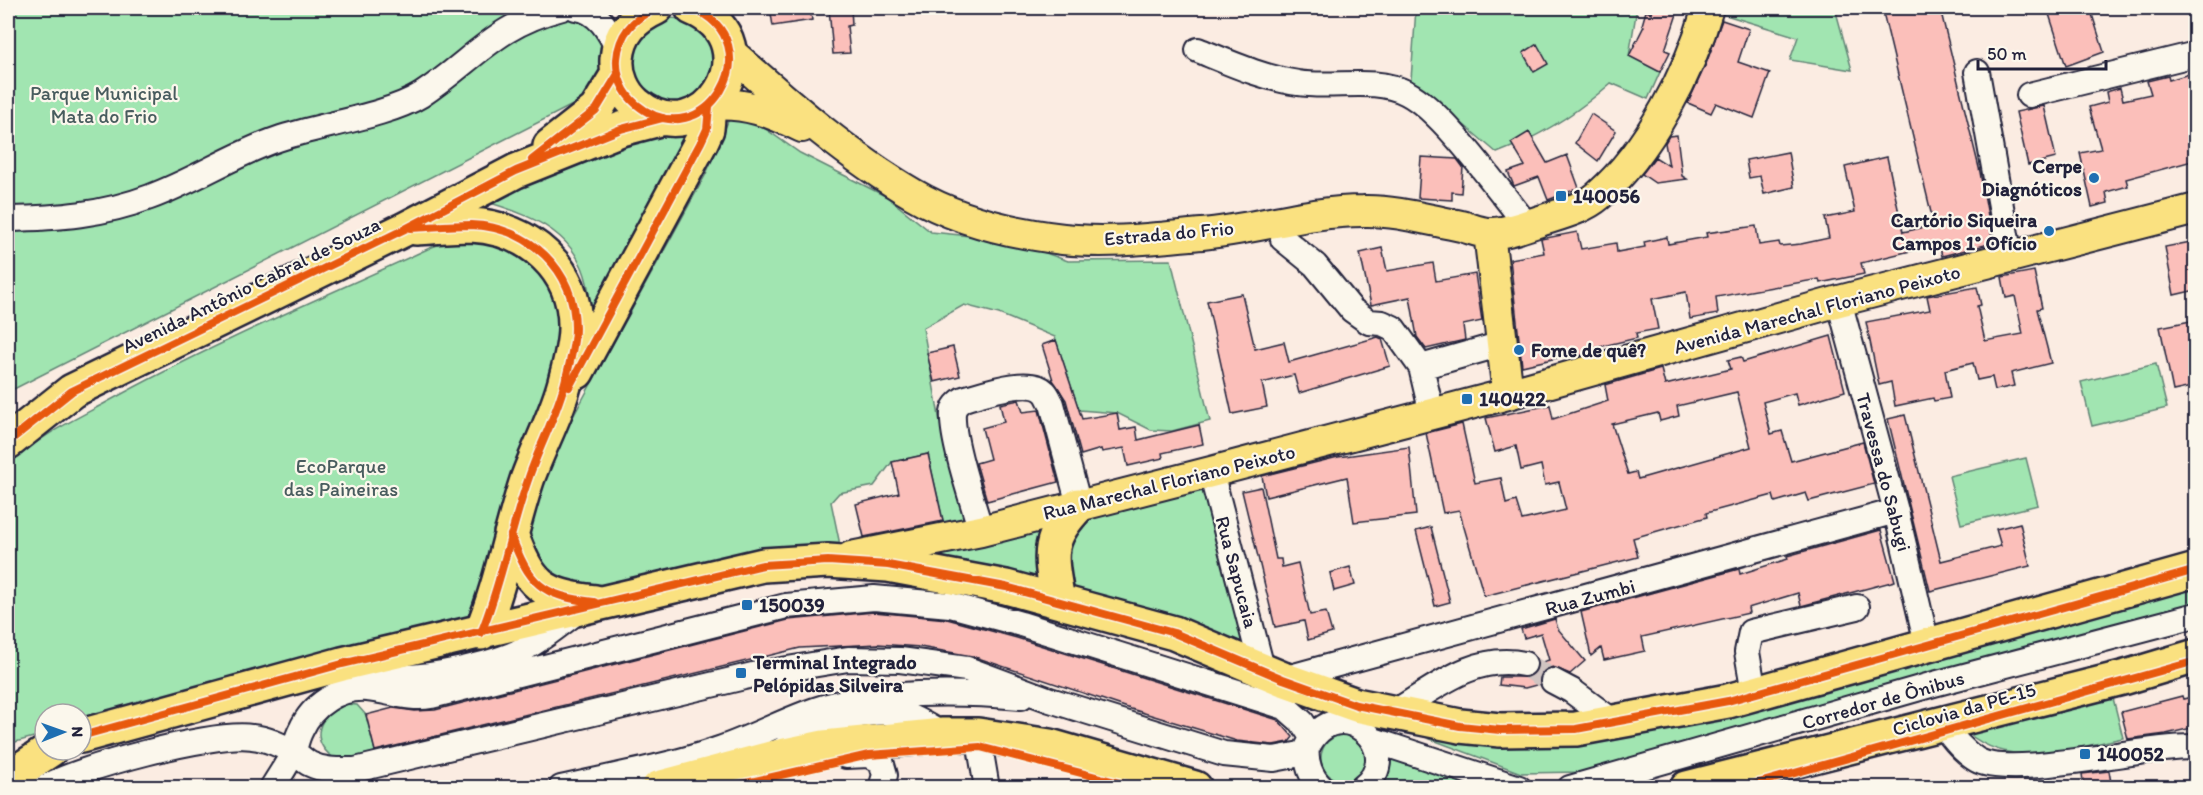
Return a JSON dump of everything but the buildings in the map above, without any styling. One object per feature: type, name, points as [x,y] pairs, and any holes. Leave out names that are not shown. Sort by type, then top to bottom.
[{"type":"highway","points":[[549,425],[700,142],[706,129],[710,106],[723,91],[729,74],[726,32],[709,17],[692,8]]},
{"type":"highway","name":"Avenida Antônio Cabral de Souza","points":[[516,171],[596,110],[618,62],[623,36],[646,13]]},
{"type":"highway","points":[[618,62],[631,99],[645,111],[663,118]]},
{"type":"highway","name":"Avenida Antônio Cabral de Souza","points":[[8,442],[72,391],[405,229],[516,171],[621,129],[663,118],[687,117],[710,106]]},
{"type":"highway","points":[[405,229],[471,225],[505,231],[533,243],[552,262],[570,293],[575,330],[566,380],[528,480],[511,534],[498,592],[481,633]]},
{"type":"highway","points":[[8,418],[72,391]]},
{"type":"highway","points":[[1058,601],[1051,556],[1054,539],[1060,525],[1079,506]]},
{"type":"highway","points":[[511,534],[521,562],[544,589],[593,607]]},
{"type":"highway","points":[[93,733],[342,664],[593,607],[763,565],[828,561],[888,565],[941,574],[1058,601],[1174,633],[1273,675],[1356,705],[1500,730],[1576,729],[1684,711],[2196,570]]},
{"type":"highway","points":[[1687,788],[2126,677],[2196,656]]},
{"type":"highway","points":[[668,785],[771,758],[824,747],[944,735],[978,735],[1050,746],[1195,788]]},
{"type":"highway","points":[[8,754],[33,749]]},
{"type":"highway","points":[[8,778],[33,761]]},
{"type":"main road","points":[[1508,394],[1502,344],[1509,229],[1565,213],[1596,198],[1628,165],[1689,64],[1708,8]]},
{"type":"main road","name":"Estrada do Frio","points":[[726,32],[843,148]]},
{"type":"main road","name":"Estrada do Frio","points":[[710,106],[730,104],[771,113],[843,148],[915,196],[966,217],[1064,239],[1121,241],[1227,231],[1261,222],[1365,211],[1509,229]]},
{"type":"main road","name":"Avenida Marechal Floriano Peixoto","points":[[1508,394],[1839,302],[2196,209]]},
{"type":"main road","name":"Rua Marechal Floriano Peixoto","points":[[828,561],[981,531],[1508,394]]},
{"type":"street","points":[[8,219],[66,218],[112,210],[152,197],[243,153],[278,139],[397,106],[420,95],[499,33],[526,19],[562,8]]},
{"type":"street","points":[[585,10],[646,13]]},
{"type":"street","points":[[585,10],[618,62]]},
{"type":"street","points":[[1198,50],[1248,70],[1299,84],[1391,86],[1409,94],[1445,125],[1509,229]]},
{"type":"street","points":[[2029,95],[2196,54]]},
{"type":"street","points":[[1977,72],[2010,257]]},
{"type":"street","points":[[1283,239],[1315,265],[1352,310],[1369,322],[1382,323],[1393,328],[1421,367],[1432,414]]},
{"type":"street","name":"Travessa do Sabugi","points":[[1839,302],[1896,511],[1927,644]]},
{"type":"street","points":[[1421,367],[1502,344]]},
{"type":"street","points":[[981,531],[955,431],[953,412],[956,404],[963,399],[1021,385],[1034,386],[1045,391],[1052,404],[1079,506]]},
{"type":"street","name":"Rua Sapucaia","points":[[1211,472],[1273,675]]},
{"type":"street","name":"Rua Zumbi","points":[[1273,675],[1896,511]]},
{"type":"street","points":[[272,788],[301,757],[301,729],[310,714],[321,704],[340,693],[365,689],[413,698],[431,696],[786,606],[874,598],[950,605],[985,613],[1274,703],[1291,712],[1309,745],[1309,769],[1315,782],[1322,788]]},
{"type":"street","points":[[342,664],[375,677],[415,677],[452,670],[516,653],[593,607]]},
{"type":"street","points":[[1754,693],[1747,652],[1751,632],[1857,607]]},
{"type":"street","name":"Corredor de Ônibus","points":[[1570,788],[1934,684],[2142,632],[2196,615]]},
{"type":"street","points":[[44,788],[82,771],[194,742],[232,736],[253,736],[332,770],[374,767],[414,755],[757,674],[848,658],[900,660],[967,669],[1050,699],[1224,754],[1252,759],[1274,759],[1309,745],[1332,723],[1343,722],[1360,727],[1373,740],[1519,788]]},
{"type":"street","points":[[1393,713],[1474,666],[1496,661],[1524,664]]},
{"type":"street","points":[[1553,681],[1572,691],[1615,723]]},
{"type":"street","points":[[561,788],[672,763],[717,750],[822,707],[844,702],[884,696],[961,692],[1050,699]]},
{"type":"street","points":[[1942,724],[1956,743],[1977,760],[2005,766],[2196,747]]},
{"type":"street","points":[[978,735],[987,788]]},
{"type":"street","points":[[1362,788],[1374,774],[1378,763],[1373,740]]},
{"type":"street","points":[[668,785],[716,781],[791,764],[869,755],[877,758],[883,764],[884,783],[881,788]]},
{"type":"street","points":[[301,757],[350,788]]},
{"type":"green space","name":"Parque Municipal Mata do Frio","points":[[8,8],[536,8],[418,92],[148,192],[8,213]]},
{"type":"green space","points":[[1416,8],[1637,8],[1629,56],[1660,72],[1648,99],[1611,83],[1557,123],[1528,140],[1497,153],[1411,80]]},
{"type":"green space","points":[[1721,8],[1835,8],[1852,70],[1790,60],[1798,37],[1719,13]]},
{"type":"green space","points":[[556,14],[592,16],[610,49],[598,92],[8,392],[8,227],[79,225],[274,147],[397,110],[489,49]]},
{"type":"green space","points":[[670,18],[692,22],[701,29],[716,47],[714,66],[709,89],[705,95],[689,101],[657,105],[629,72],[634,42],[655,21]]},
{"type":"green space","points":[[747,116],[800,153],[887,197],[931,232],[1009,240],[1068,261],[1171,260],[1210,421],[1172,431],[1151,430],[1117,413],[1079,410],[1055,337],[999,314],[964,305],[923,328],[940,422],[954,441],[970,518],[944,524],[928,454],[892,462],[874,486],[839,493],[831,502],[840,545],[575,589],[552,579],[523,542],[551,457],[706,174],[729,119]]},
{"type":"green space","points":[[654,126],[691,127],[590,315],[583,268],[573,251],[560,236],[524,215],[480,200]]},
{"type":"green space","name":"EcoParque das Paineiras","points":[[478,236],[548,269],[566,331],[470,621],[93,722],[93,702],[33,702],[33,737],[8,744],[8,466],[54,431],[187,360],[432,247],[459,237]]},
{"type":"green space","points":[[2156,364],[2167,408],[2092,426],[2081,382]]},
{"type":"green space","points":[[2026,458],[2038,505],[1961,524],[1949,476]]},
{"type":"green space","points":[[1208,483],[1252,648],[1097,595],[1019,573],[917,558]]},
{"type":"green space","points":[[2195,571],[2195,609],[1582,772],[1521,773],[1393,725],[1544,739]]},
{"type":"green space","points":[[2113,698],[2123,738],[2059,751],[2037,754],[1997,749],[1978,740],[1960,726]]},
{"type":"green space","points":[[345,704],[357,705],[366,715],[377,759],[335,759],[321,744],[319,736],[323,721]]},
{"type":"green space","points":[[1344,735],[1360,742],[1367,758],[1360,774],[1344,781],[1328,774],[1321,758],[1328,742]]},
{"type":"green space","points":[[1381,745],[1501,787],[1371,787]]},
{"type":"tunnel","points":[[1524,664],[1553,681]]},
{"type":"cycle path","points":[[656,8],[641,17],[624,34],[618,50],[617,65],[619,78],[627,95],[636,104],[661,118],[685,118],[706,108],[721,90],[729,69],[728,46],[716,25],[692,8]]},
{"type":"cycle path","points":[[532,160],[596,110],[618,74]]},
{"type":"cycle path","points":[[569,387],[701,142],[707,129],[709,107]]},
{"type":"cycle path","points":[[8,442],[72,391],[405,229],[516,171],[621,129],[663,118]]},
{"type":"cycle path","points":[[411,228],[471,225],[512,234],[545,255],[567,287],[573,307],[574,340],[563,391],[528,480],[495,595],[481,633]]},
{"type":"cycle path","points":[[511,535],[524,565],[539,585],[561,596],[594,602]]},
{"type":"cycle path","points":[[93,733],[342,664],[763,565],[828,561],[888,565],[1006,587],[1174,633],[1283,679],[1356,705],[1460,726],[1500,730],[1576,729],[1728,701],[2196,570]]},
{"type":"cycle path","name":"Ciclovia da PE-15","points":[[1741,788],[2196,661]]},
{"type":"cycle path","points":[[724,788],[869,755],[980,747],[1139,788]]},
{"type":"place","name":"Cerpe Diagnóticos","points":[[2094,178]]},
{"type":"place","name":"140056","points":[[1561,196]]},
{"type":"place","name":"Cartório Siqueira Campos 1° Ofício","points":[[2049,231]]},
{"type":"place","name":"Fome de quê?","points":[[1519,350]]},
{"type":"place","name":"140422","points":[[1467,399]]},
{"type":"place","name":"150039","points":[[747,605]]},
{"type":"place","name":"Terminal Integrado Pelópidas Silveira","points":[[741,673]]},
{"type":"place","name":"140052","points":[[2085,754]]}]
